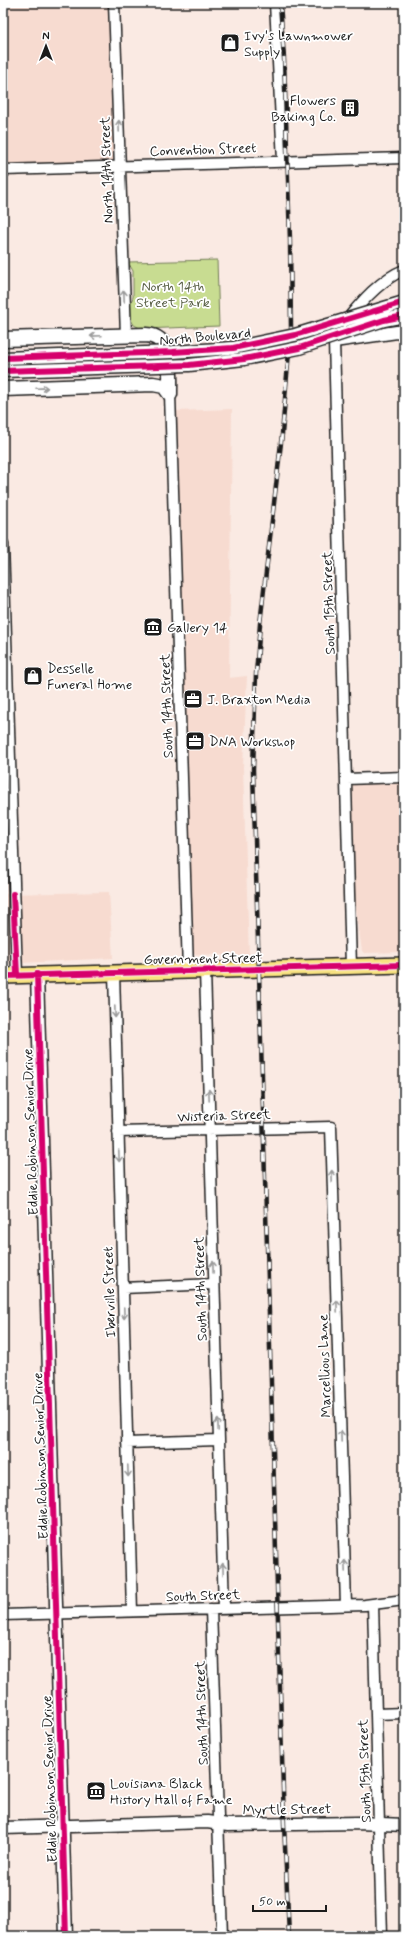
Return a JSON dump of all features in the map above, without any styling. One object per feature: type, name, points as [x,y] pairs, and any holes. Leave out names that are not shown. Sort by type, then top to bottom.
[{"type":"main road","points":[[3,339],[152,335],[160,339],[165,344],[170,373],[170,394]]},
{"type":"main road","points":[[3,389],[153,384],[164,386],[170,394]]},
{"type":"main road","name":"Government Street","points":[[10,976],[37,974],[404,965]]},
{"type":"street","name":"North 14th Street","points":[[114,3],[126,335]]},
{"type":"street","points":[[275,3],[283,161]]},
{"type":"street","name":"Convention Street","points":[[3,170],[120,165],[404,158]]},
{"type":"street","name":"South 15th Street","points":[[351,967],[334,341],[335,335],[343,324],[366,299],[390,277],[404,270]]},
{"type":"street","name":"North Boulevard","points":[[3,358],[173,352],[233,348],[295,335],[404,302]]},
{"type":"street","name":"North Boulevard","points":[[3,371],[189,365],[244,359],[299,348],[384,320],[404,316]]},
{"type":"street","points":[[334,341],[404,331]]},
{"type":"street","name":"South 14th Street","points":[[170,394],[188,970]]},
{"type":"street","points":[[3,544],[10,976]]},
{"type":"street","points":[[347,779],[404,778]]},
{"type":"street","name":"South 14th Street","points":[[205,970],[224,1608]]},
{"type":"street","name":"Iberville Street","points":[[114,973],[132,1611]]},
{"type":"street","name":"Eddie Robinson Senior Drive","points":[[37,974],[66,1936]]},
{"type":"street","name":"Wisteria Street","points":[[118,1132],[331,1126]]},
{"type":"street","name":"Marcellious Lane","points":[[331,1126],[346,1605]]},
{"type":"street","points":[[123,1288],[214,1284]]},
{"type":"street","points":[[128,1443],[218,1440]]},
{"type":"street","name":"South Street","points":[[3,1615],[373,1604],[404,1600]]},
{"type":"street","name":"South 15th Street","points":[[373,1604],[382,1936]]},
{"type":"street","name":"South 14th Street","points":[[211,1609],[222,1936]]},
{"type":"street","points":[[376,1714],[404,1713]]},
{"type":"street","name":"Myrtle Street","points":[[3,1828],[207,1822],[228,1825],[379,1823],[404,1825]]},
{"type":"shaded area","points":[[3,3],[114,3],[120,165],[3,170]]},
{"type":"shaded area","points":[[232,409],[229,678],[247,676],[243,767],[249,956],[192,954],[176,411]]},
{"type":"shaded area","points":[[404,777],[404,952],[364,953],[362,951],[349,860],[347,779]]},
{"type":"shaded area","points":[[109,892],[113,958],[3,964],[3,894]]},
{"type":"green space","name":"North 14th Street Park","points":[[217,260],[219,326],[142,329],[134,325],[130,318],[130,305],[133,297],[133,271],[128,262]]},
{"type":"railway","points":[[280,3],[284,58],[290,240],[291,328],[282,434],[260,624],[256,674],[253,770],[284,1824],[289,1936]]},
{"type":"cycle path","points":[[3,358],[173,352],[233,348],[295,335],[404,302]]},
{"type":"cycle path","points":[[3,371],[189,365],[244,359],[299,348],[384,320],[404,316]]},
{"type":"cycle path","points":[[13,894],[17,975]]},
{"type":"cycle path","points":[[5,976],[404,965]]},
{"type":"cycle path","points":[[37,974],[66,1936]]},
{"type":"place","name":"Ivy's Lawnmower Supply","points":[[230,43]]},
{"type":"place","name":"Flowers Baking Co.","points":[[350,108]]},
{"type":"place","name":"Gallery 14","points":[[153,627]]},
{"type":"place","name":"Desselle Funeral Home","points":[[33,676]]},
{"type":"place","name":"J. Braxton Media","points":[[193,699]]},
{"type":"place","name":"DNA Workshop","points":[[195,741]]},
{"type":"place","name":"Louisiana Black History Hall of Fame","points":[[96,1791]]}]
